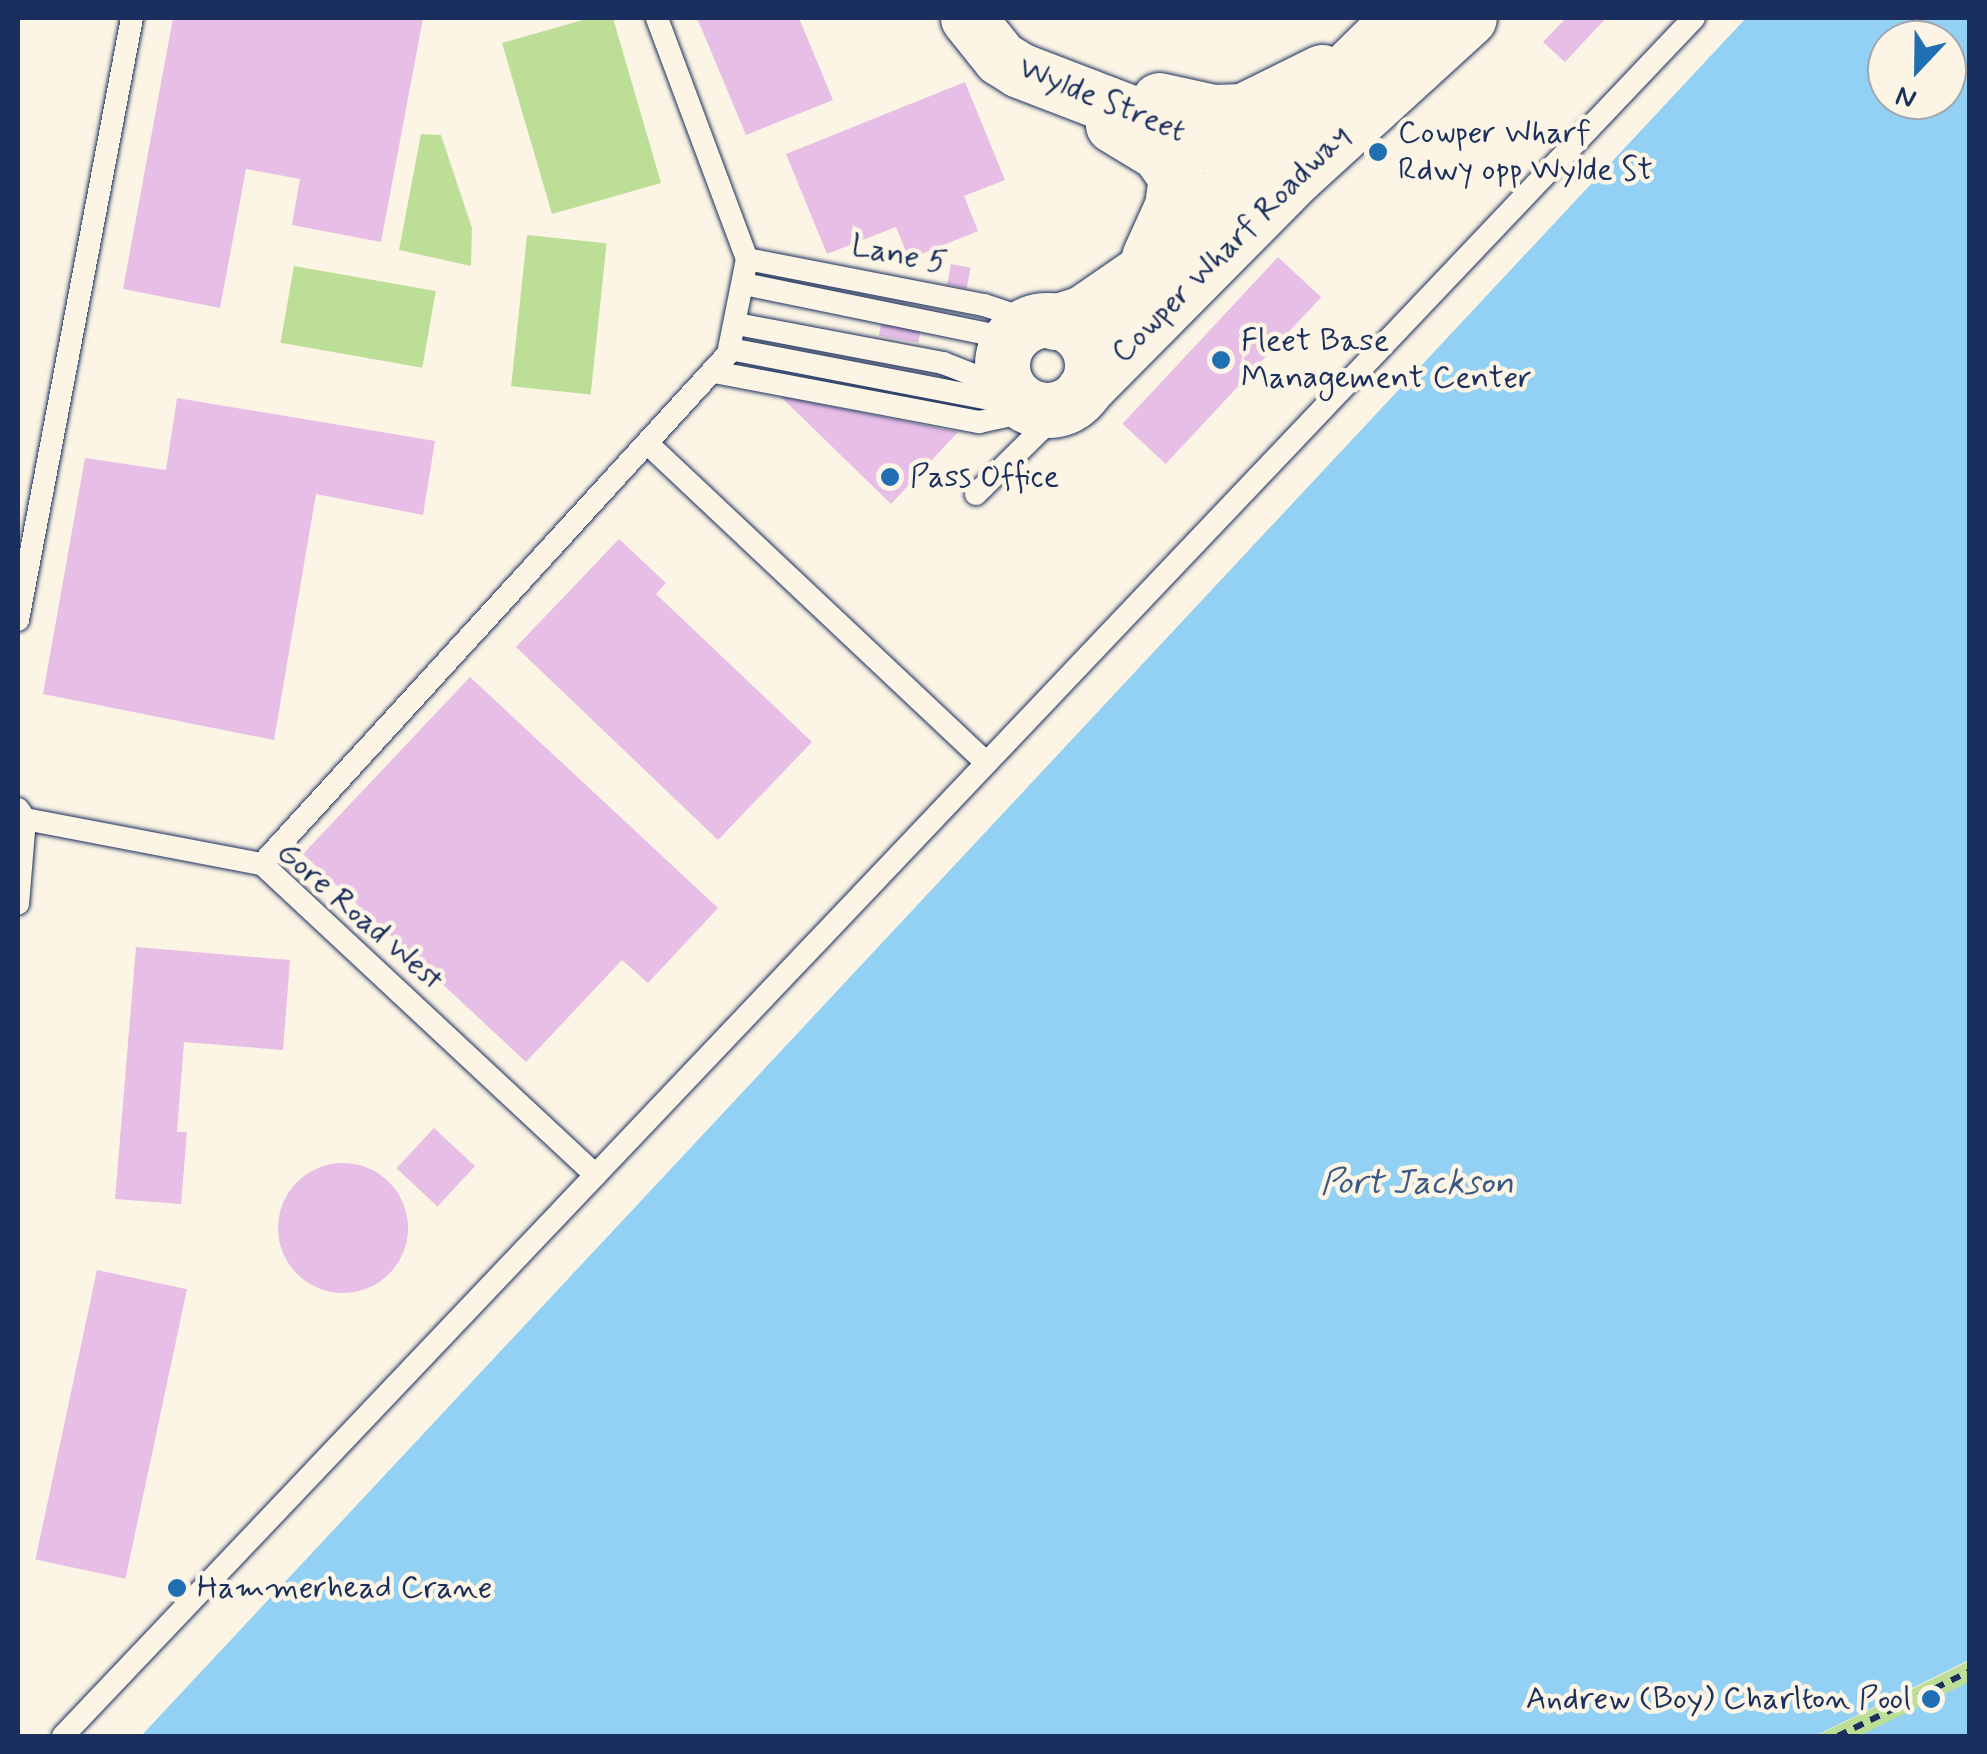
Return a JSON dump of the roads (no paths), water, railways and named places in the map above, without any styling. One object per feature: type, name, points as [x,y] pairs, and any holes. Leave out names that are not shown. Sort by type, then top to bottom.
[{"type":"main road","name":"Wylde Street","points":[[968,18],[1000,58],[1064,90],[1214,145],[1258,187]]},
{"type":"main road","name":"Cowper Wharf Roadway","points":[[1041,373],[1258,187],[1470,18]]},
{"type":"main road","points":[[1064,90],[1114,89],[1192,108],[1244,110],[1273,101],[1389,29]]},
{"type":"main road","name":"Cowper Wharf Roadway","points":[[1041,373],[1083,313],[1258,187],[1389,29]]},
{"type":"main road","points":[[1064,90],[1159,153],[1176,177],[1172,206],[1141,273]]},
{"type":"lane","points":[[18,620],[132,18]]},
{"type":"lane","points":[[262,864],[714,372],[730,349],[747,259],[657,18]]},
{"type":"lane","points":[[62,1736],[1694,18]]},
{"type":"lane","name":"Lane 5","points":[[747,259],[984,305],[1041,373]]},
{"type":"lane","points":[[744,284],[1041,373]]},
{"type":"lane","points":[[737,324],[943,363],[1041,373]]},
{"type":"lane","points":[[730,349],[1041,373]]},
{"type":"lane","points":[[714,372],[980,422],[1041,373]]},
{"type":"lane","points":[[976,494],[1041,373]]},
{"type":"lane","points":[[647,443],[986,762]]},
{"type":"lane","points":[[18,904],[21,814]]},
{"type":"lane","name":"Gore Road West","points":[[21,814],[262,864],[596,1175]]},
{"type":"water","name":"Port Jackson","points":[[1746,18],[1969,18],[1969,1660],[1815,1736],[141,1736]]},
{"type":"water","points":[[1969,1682],[1969,1736],[1859,1736]]},
{"type":"place","name":"Cowper Wharf Rdwy opp Wylde St","points":[[1378,152]]},
{"type":"place","name":"Fleet Base Management Center","points":[[1221,360]]},
{"type":"place","name":"Pass Office","points":[[890,477]]},
{"type":"place","name":"Hammerhead Crane","points":[[177,1588]]},
{"type":"place","name":"Andrew (Boy) Charlton Pool","points":[[1931,1699]]}]
